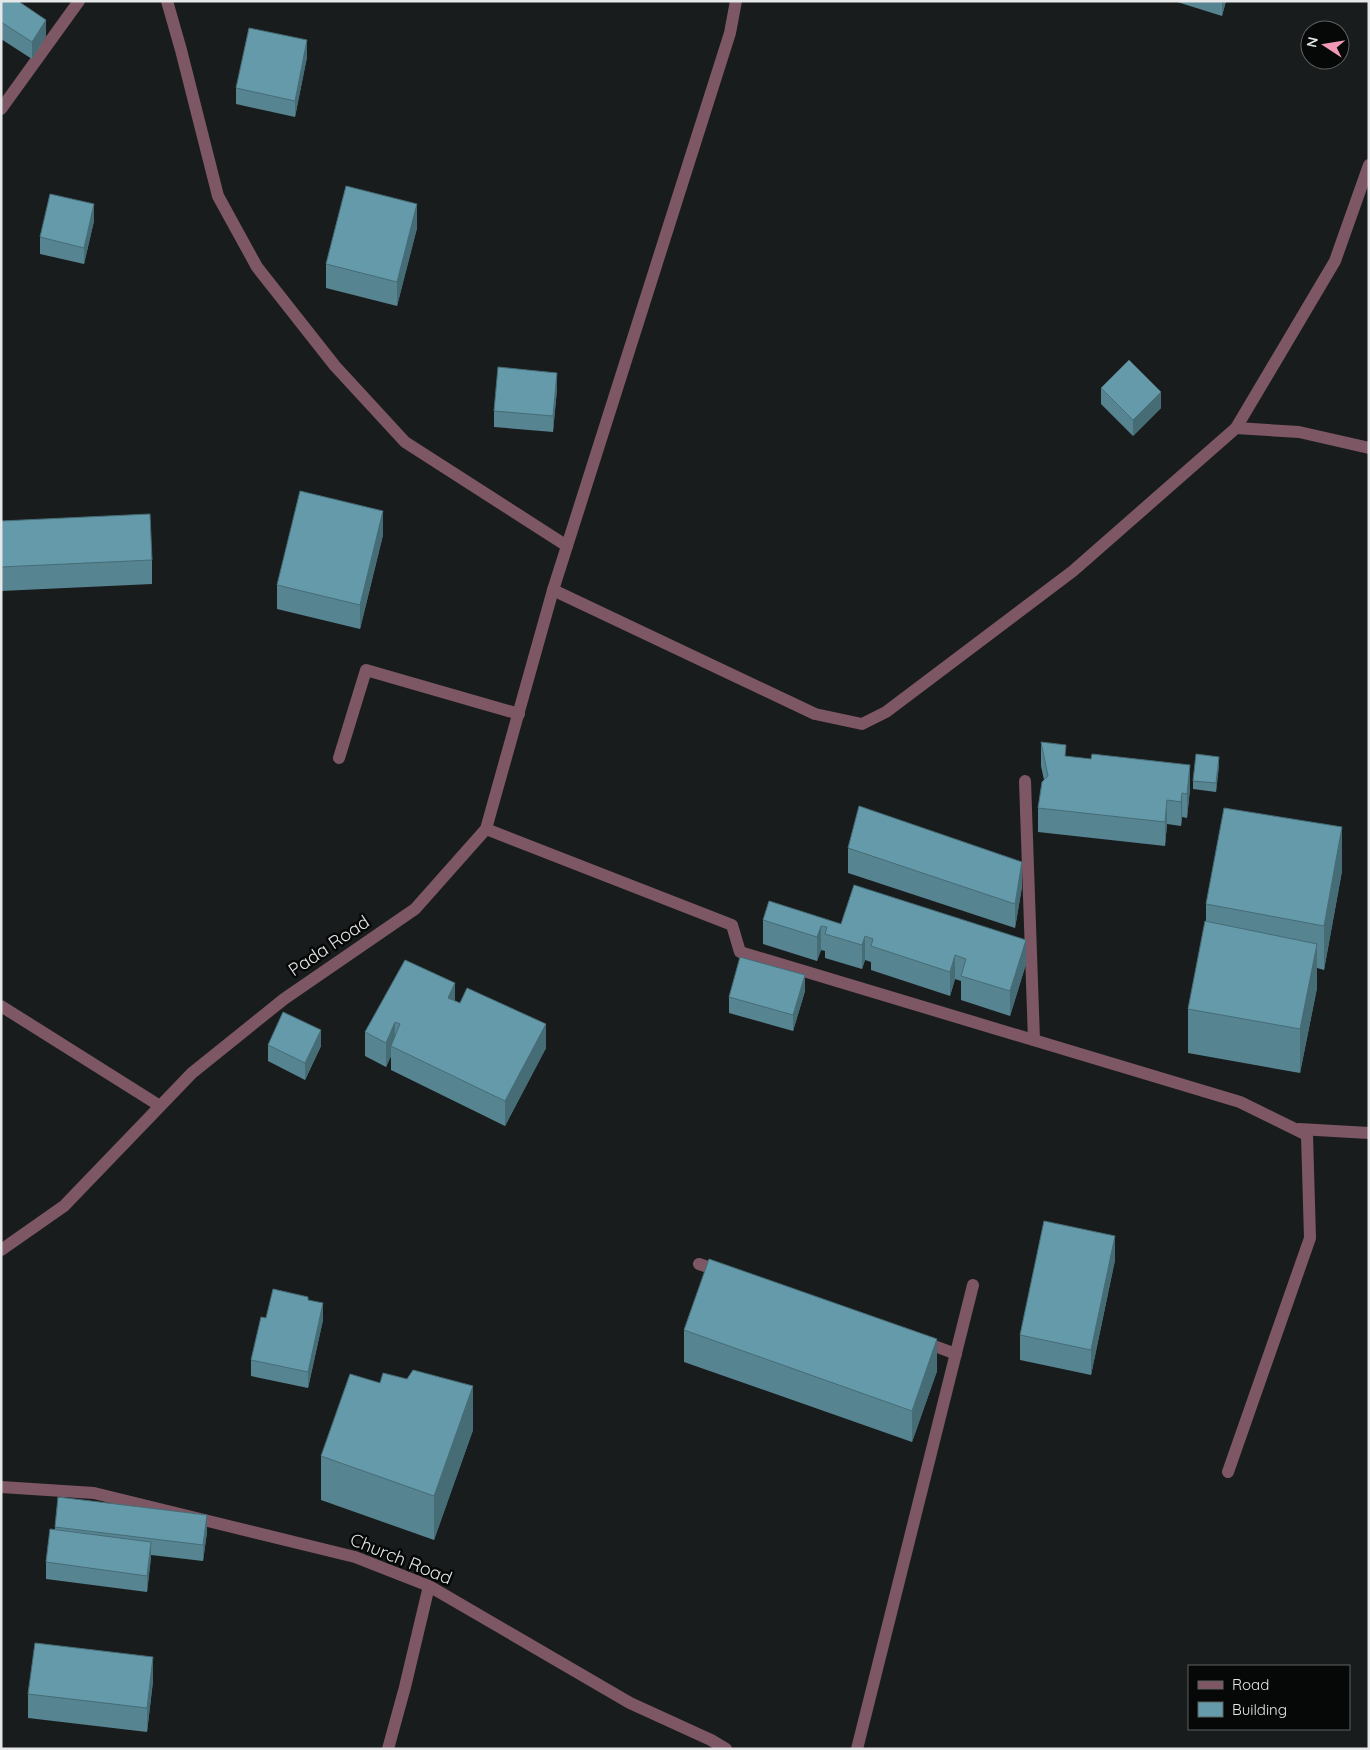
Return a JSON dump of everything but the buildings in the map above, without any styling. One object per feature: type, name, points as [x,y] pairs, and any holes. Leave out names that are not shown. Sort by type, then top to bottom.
[{"type":"street","points":[[1,109],[79,1]]},
{"type":"street","points":[[167,1],[218,196],[257,267],[335,366],[405,442],[567,546]]},
{"type":"street","name":"Pada Road","points":[[1,1250],[64,1206],[192,1072],[284,998],[416,909],[486,829],[553,590],[730,33],[736,1]]},
{"type":"street","points":[[553,590],[815,714],[862,724],[886,712],[1073,571],[1236,428],[1335,261],[1369,165]]},
{"type":"street","points":[[1236,428],[1299,432],[1369,448]]},
{"type":"street","points":[[339,758],[366,670],[519,714]]},
{"type":"street","points":[[1025,781],[1034,1040]]},
{"type":"street","points":[[486,829],[732,925],[740,952],[1240,1102],[1307,1135],[1310,1238],[1228,1472]]},
{"type":"street","points":[[1,1006],[160,1106]]},
{"type":"street","points":[[1295,1129],[1369,1133]]},
{"type":"street","points":[[699,1264],[736,1276]]},
{"type":"street","points":[[857,1749],[973,1284]]},
{"type":"street","points":[[910,1338],[956,1354]]},
{"type":"street","name":"Church Road","points":[[1,1487],[94,1493],[355,1556],[429,1586],[630,1703],[711,1740],[726,1749]]},
{"type":"street","points":[[388,1749],[429,1586]]}]
